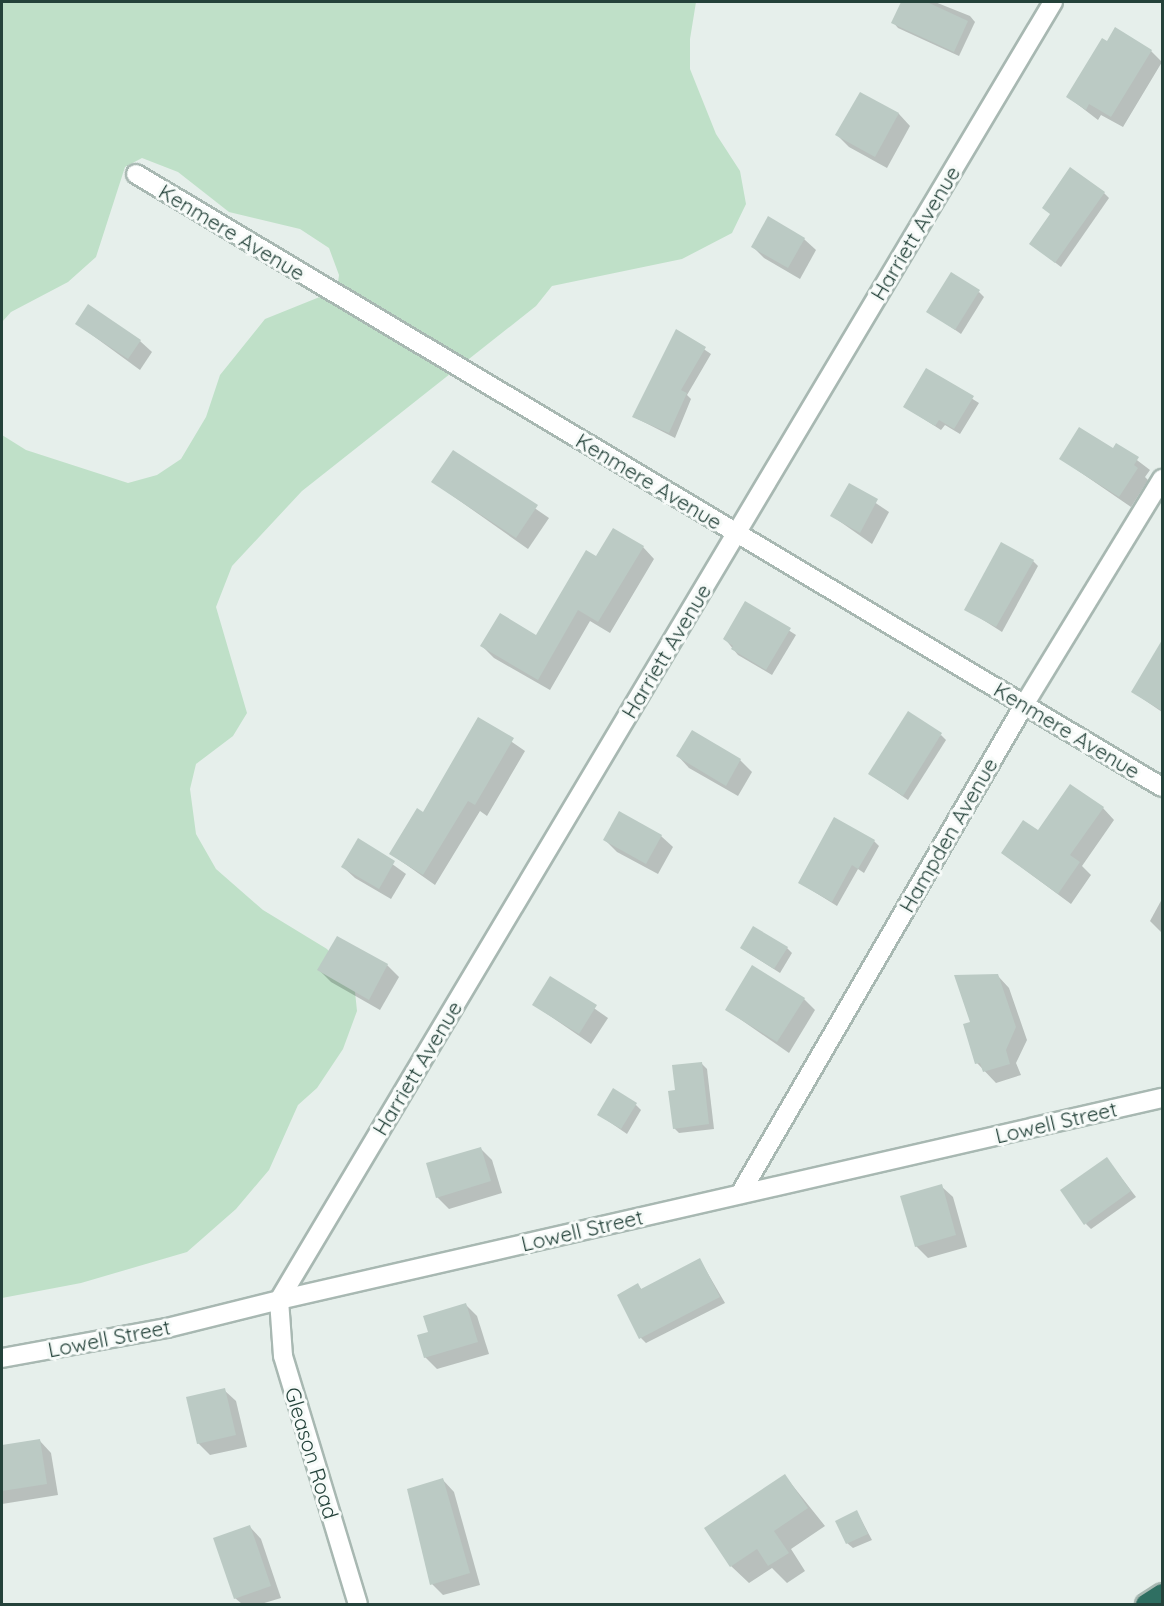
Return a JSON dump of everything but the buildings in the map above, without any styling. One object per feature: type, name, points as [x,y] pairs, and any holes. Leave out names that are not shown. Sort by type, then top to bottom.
[{"type":"highway","points":[[1145,1605],[1162,1593]]},
{"type":"street","name":"Harriett Avenue","points":[[279,1300],[1053,2]]},
{"type":"street","name":"Kenmere Avenue","points":[[136,174],[1162,787]]},
{"type":"street","name":"Hampden Avenue","points":[[740,1194],[1024,705],[1162,479]]},
{"type":"street","name":"Lowell Street","points":[[2,1358],[177,1326],[279,1300],[1162,1098]]},
{"type":"street","name":"Gleason Road","points":[[279,1300],[283,1356],[358,1605]]},
{"type":"green space","points":[[2,2],[696,2],[690,39],[690,69],[716,134],[740,171],[746,204],[732,233],[682,259],[552,286],[536,306],[302,491],[232,566],[216,607],[247,713],[233,736],[196,764],[190,789],[196,834],[216,869],[263,910],[327,949],[354,982],[357,1011],[343,1049],[317,1088],[298,1105],[269,1170],[236,1209],[187,1252],[81,1283],[2,1298],[2,435],[26,450],[128,483],[157,475],[181,459],[206,417],[220,375],[265,319],[337,290],[339,275],[329,248],[300,229],[229,212],[178,172],[142,158],[125,167],[96,257],[68,282],[11,312],[2,322]]}]
